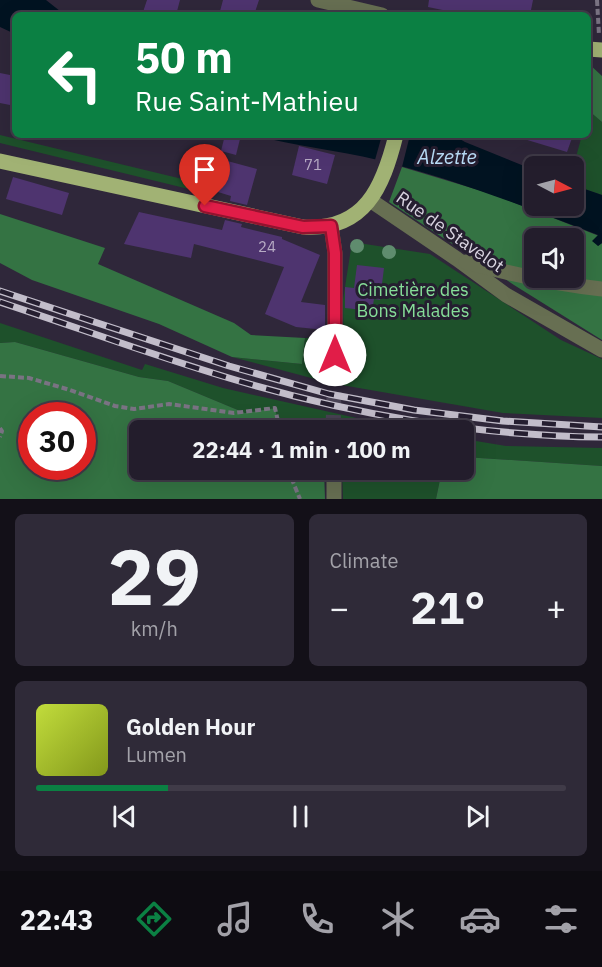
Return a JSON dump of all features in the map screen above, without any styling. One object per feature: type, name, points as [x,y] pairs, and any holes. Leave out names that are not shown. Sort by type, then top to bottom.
[{"type":"main road","points":[[0,161],[303,227],[331,226],[346,220],[370,200],[389,163],[395,138]]},
{"type":"street","points":[[318,0],[369,12]]},
{"type":"street","name":"Rue de Stavelot","points":[[370,200],[506,295],[602,350]]},
{"type":"street","points":[[331,226],[335,253],[335,355]]},
{"type":"street","points":[[457,259],[543,281],[602,289]]},
{"type":"street","points":[[334,480],[334,499]]},
{"type":"path","points":[[596,46],[597,0]]},
{"type":"path","points":[[0,376],[29,378],[115,406],[134,409],[169,404],[234,413],[275,408],[278,420]]},
{"type":"path","points":[[0,428],[2,431],[0,437]]},
{"type":"path","points":[[292,480],[300,499]]},
{"type":"green space","points":[[591,66],[602,76],[602,122],[591,113]]},
{"type":"green space","points":[[591,113],[602,122],[602,195],[584,189],[584,156],[576,156],[581,138],[591,138]]},
{"type":"green space","points":[[0,135],[203,184],[201,192],[0,143]]},
{"type":"green space","points":[[402,167],[495,195],[524,206],[524,216],[548,216],[579,228],[524,228],[524,288],[584,288],[584,230],[599,236],[598,246],[602,243],[602,340],[389,202]]},
{"type":"green space","points":[[0,214],[105,248],[98,264],[234,323],[251,335],[305,338],[302,364],[232,357],[159,324],[32,280],[0,263]]},
{"type":"green space","name":"Cimetière des Bons Malades","points":[[352,242],[430,254],[561,340],[602,359],[602,418],[503,413],[330,383],[232,357],[302,364],[305,338],[324,337],[329,354],[344,356],[343,300]]},
{"type":"green space","points":[[0,323],[142,370],[145,364],[223,388],[365,420],[278,420],[275,408],[245,413],[168,381],[139,377],[15,342],[0,343]]},
{"type":"green space","points":[[15,342],[139,377],[168,381],[245,413],[275,408],[278,420],[129,420],[129,480],[324,480],[325,499],[0,499],[0,343]]},
{"type":"green space","points":[[474,441],[506,446],[602,448],[602,466],[474,458]]},
{"type":"green space","points":[[474,458],[602,466],[602,499],[436,499],[440,480],[474,480]]},
{"type":"green space","points":[[342,480],[440,480],[436,499],[343,499]]},
{"type":"water","points":[[0,0],[46,0],[61,12],[12,12],[12,33],[0,27]]},
{"type":"water","name":"Alzette","points":[[266,138],[458,138],[524,166],[524,207],[434,176],[363,157]]},
{"type":"water","name":"Alzette","points":[[584,189],[602,195],[602,243],[598,246],[592,241],[598,235],[548,216],[584,216]]},
{"type":"pier","points":[[381,138],[409,138],[402,167],[375,160]]},
{"type":"building","points":[[147,0],[180,0],[177,12],[143,12]]},
{"type":"building","points":[[223,0],[259,0],[255,12],[220,12]]},
{"type":"building","points":[[429,0],[533,0],[531,12],[452,12],[428,7]]},
{"type":"building","points":[[0,73],[12,75],[12,105],[0,103]]},
{"type":"building","points":[[224,138],[240,138],[236,155],[221,151]]},
{"type":"building","points":[[524,138],[572,138],[567,152]]},
{"type":"building","points":[[299,146],[335,155],[327,184],[292,175]]},
{"type":"building","points":[[220,159],[257,169],[247,205],[230,201],[231,196],[218,192],[221,180],[215,178]]},
{"type":"building","points":[[13,177],[69,193],[62,215],[6,199]]},
{"type":"building","points":[[139,212],[222,230],[225,220],[242,224],[241,227],[282,237],[282,239],[320,255],[301,302],[325,305],[325,330],[296,327],[265,314],[284,267],[194,244],[191,258],[124,244]]},
{"type":"building","points":[[357,265],[384,268],[380,300],[374,299],[372,311],[345,308],[345,287],[354,288]]},
{"type":"tunnel","points":[[333,420],[335,355]]},
{"type":"railway","points":[[0,291],[229,366],[329,394],[414,410],[503,421],[602,427]]},
{"type":"railway","points":[[0,302],[200,369],[320,402],[414,421],[461,427],[555,436],[602,437]]},
{"type":"route","points":[[205,206],[303,227],[331,226],[335,253],[335,355]]}]
